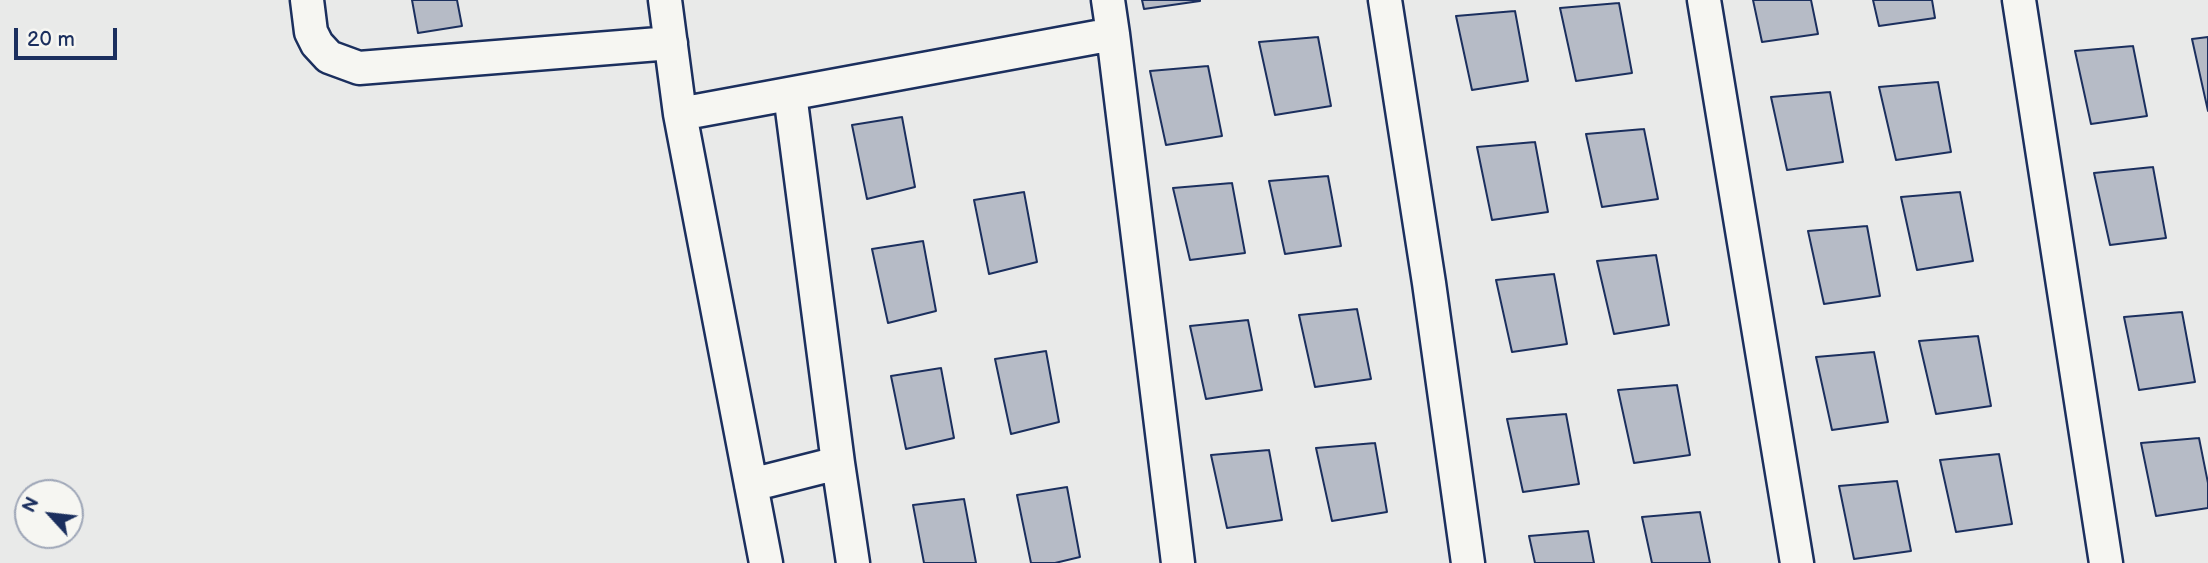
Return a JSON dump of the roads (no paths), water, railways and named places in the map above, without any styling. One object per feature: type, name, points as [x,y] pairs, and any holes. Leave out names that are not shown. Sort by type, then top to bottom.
[{"type":"street","points":[[307,0],[311,32],[317,44],[329,57],[359,68],[671,43]]},
{"type":"street","points":[[665,0],[680,114],[766,563]]},
{"type":"street","points":[[1108,0],[1178,563]]},
{"type":"street","points":[[1385,0],[1429,283],[1468,563]]},
{"type":"street","points":[[1704,0],[1797,563]]},
{"type":"street","points":[[2019,0],[2106,563]]},
{"type":"street","points":[[680,114],[1113,34]]},
{"type":"street","points":[[790,94],[853,563]]},
{"type":"street","points":[[751,485],[838,463]]}]
